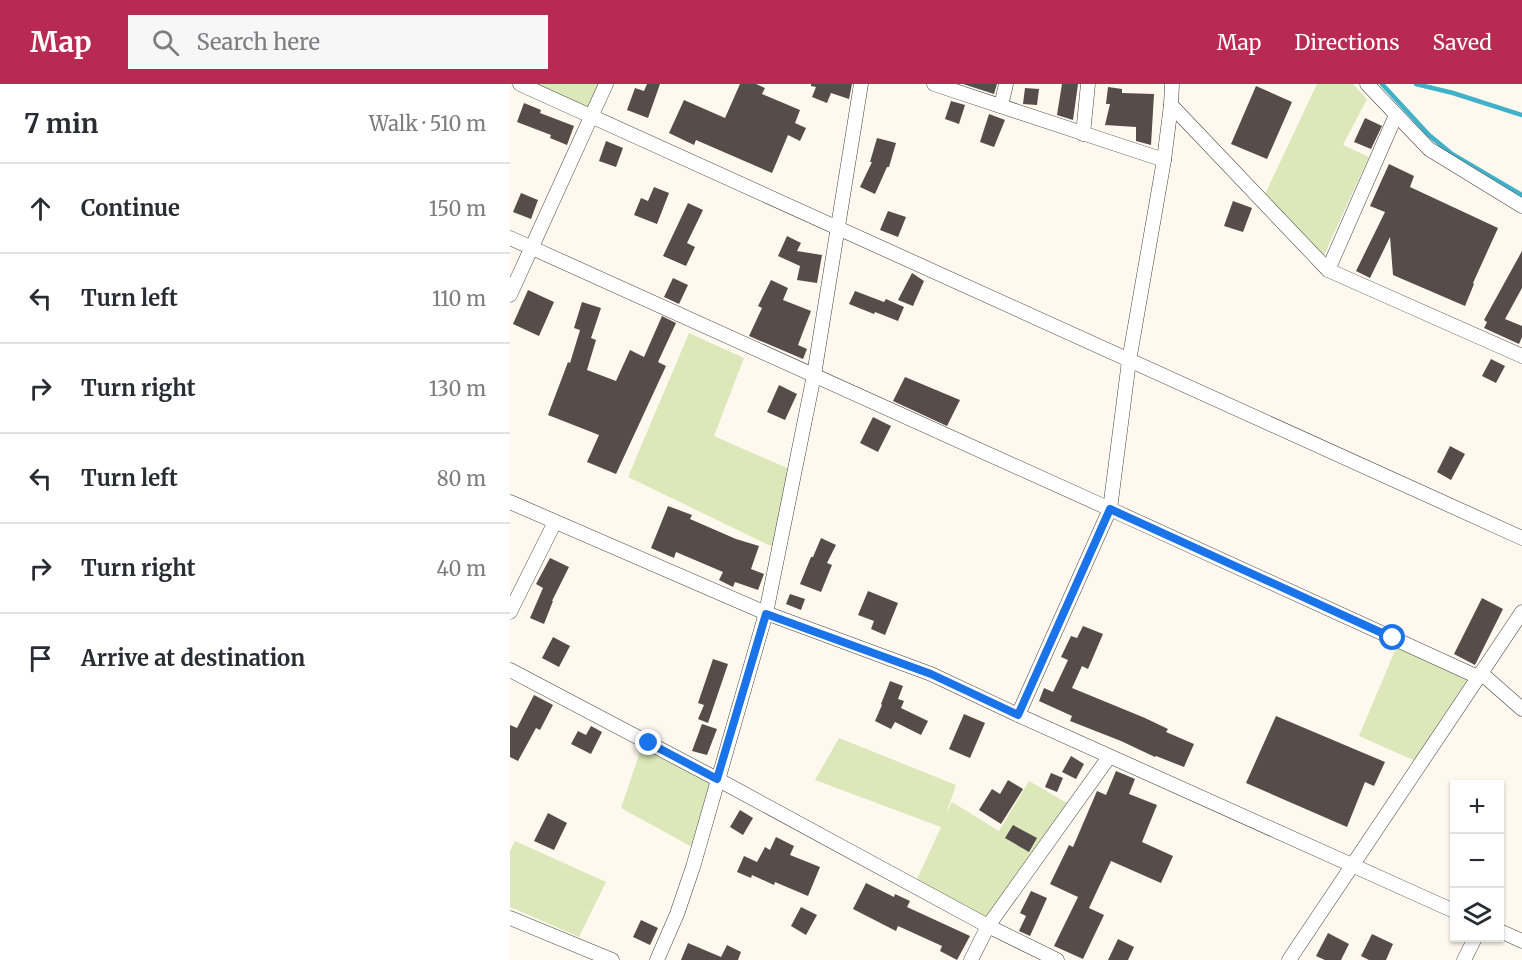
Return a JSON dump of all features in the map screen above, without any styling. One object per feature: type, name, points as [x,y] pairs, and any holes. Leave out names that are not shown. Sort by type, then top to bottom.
[{"type":"street","points":[[520,84],[1522,538]]},
{"type":"street","points":[[510,295],[606,84]]},
{"type":"street","points":[[657,960],[677,914],[693,867],[766,614],[813,375],[861,84]]},
{"type":"street","points":[[934,84],[1164,160]]},
{"type":"street","points":[[1001,106],[1006,84]]},
{"type":"street","points":[[1083,134],[1088,84]]},
{"type":"street","points":[[1018,715],[1110,509],[1129,361],[1164,160],[1172,84]]},
{"type":"street","points":[[1367,84],[1429,149],[1522,206]]},
{"type":"street","points":[[1171,105],[1328,270],[1522,356]]},
{"type":"street","points":[[1328,270],[1396,114]]},
{"type":"street","points":[[510,238],[1479,675],[1522,709]]},
{"type":"street","points":[[510,502],[766,614],[931,674],[1109,757],[1450,909]]},
{"type":"street","points":[[510,612],[555,522]]},
{"type":"street","points":[[1289,960],[1522,612]]},
{"type":"street","points":[[510,670],[988,926],[1056,960]]},
{"type":"street","points":[[971,960],[988,926],[1109,757]]},
{"type":"street","points":[[510,918],[612,960]]},
{"type":"street","points":[[1504,933],[1522,940]]},
{"type":"street","points":[[1464,960],[1473,942]]},
{"type":"green space","points":[[520,84],[600,84],[584,113]]},
{"type":"green space","points":[[1317,84],[1353,84],[1367,99],[1343,145],[1369,157],[1324,255],[1265,194]]},
{"type":"green space","points":[[689,333],[744,358],[714,436],[794,471],[779,550],[628,477]]},
{"type":"green space","points":[[1399,641],[1478,677],[1420,763],[1359,736]]},
{"type":"green space","points":[[839,738],[956,785],[946,814],[952,802],[999,831],[1029,781],[1074,807],[988,926],[914,886],[941,827],[815,780]]},
{"type":"green space","points":[[641,749],[717,779],[692,847],[621,808]]},
{"type":"green space","points":[[515,841],[606,882],[579,937],[510,907],[510,851]]},
{"type":"building","points":[[647,84],[660,84],[648,118],[627,110],[635,88],[644,91]]},
{"type":"building","points":[[740,84],[756,84],[765,88],[762,94],[800,110],[795,123],[806,128],[800,141],[788,135],[772,173],[696,140],[694,145],[669,133],[684,100],[725,118]]},
{"type":"building","points":[[811,84],[852,84],[849,99],[831,93],[827,103],[812,97],[816,87]]},
{"type":"building","points":[[963,84],[997,84],[994,94]]},
{"type":"building","points":[[1062,84],[1078,84],[1073,120],[1057,115]]},
{"type":"building","points":[[1256,86],[1292,102],[1267,159],[1231,144]]},
{"type":"building","points":[[1108,87],[1122,89],[1122,93],[1154,94],[1151,145],[1136,141],[1136,127],[1105,125],[1110,104],[1106,104]]},
{"type":"building","points":[[1025,88],[1039,89],[1037,105],[1023,104]]},
{"type":"building","points":[[951,101],[965,105],[959,124],[945,119]]},
{"type":"building","points":[[524,103],[541,110],[540,113],[574,126],[567,145],[550,138],[551,135],[517,122]]},
{"type":"building","points":[[989,114],[1005,120],[994,147],[980,142]]},
{"type":"building","points":[[1365,118],[1382,126],[1371,149],[1354,142]]},
{"type":"building","points":[[877,138],[896,143],[889,167],[875,194],[860,187],[872,162],[870,162]]},
{"type":"building","points":[[606,141],[623,148],[616,167],[599,161]]},
{"type":"building","points":[[1389,164],[1414,176],[1410,187],[1498,228],[1465,306],[1393,275],[1390,237],[1370,278],[1356,271],[1385,212],[1370,206]]},
{"type":"building","points":[[654,187],[669,193],[657,224],[634,215],[641,198],[648,201]]},
{"type":"building","points":[[521,193],[538,200],[531,219],[513,212]]},
{"type":"building","points":[[1233,201],[1252,208],[1243,232],[1224,226]]},
{"type":"building","points":[[688,203],[703,210],[687,243],[695,247],[686,266],[663,256]]},
{"type":"building","points":[[888,211],[906,217],[898,237],[880,230]]},
{"type":"building","points":[[787,236],[801,243],[797,251],[822,255],[817,283],[797,280],[800,266],[778,256]]},
{"type":"building","points":[[1522,251],[1522,288],[1505,319],[1522,326],[1522,337],[1519,344],[1484,328],[1487,322],[1484,320]]},
{"type":"building","points":[[912,273],[924,281],[913,306],[898,300]]},
{"type":"building","points":[[673,278],[688,285],[679,304],[664,297]]},
{"type":"building","points":[[771,280],[788,288],[783,300],[811,311],[798,345],[807,349],[803,359],[749,336],[762,308],[758,306]]},
{"type":"building","points":[[528,290],[554,302],[539,336],[513,324]]},
{"type":"building","points":[[855,291],[884,302],[886,299],[904,307],[898,321],[849,304]]},
{"type":"building","points":[[582,302],[601,308],[591,338],[596,340],[587,370],[616,381],[630,350],[644,357],[662,316],[676,323],[658,362],[666,366],[616,474],[587,462],[599,435],[548,415],[568,362],[570,363],[580,330],[574,328]]},
{"type":"building","points":[[1491,359],[1505,366],[1496,383],[1482,376]]},
{"type":"building","points":[[905,377],[960,400],[947,426],[893,401]]},
{"type":"building","points":[[779,385],[797,394],[785,420],[767,412]]},
{"type":"building","points":[[873,417],[891,426],[878,452],[860,443]]},
{"type":"building","points":[[1450,446],[1465,454],[1451,480],[1437,472]]},
{"type":"building","points":[[668,506],[692,515],[690,519],[736,539],[759,546],[751,569],[764,574],[758,590],[735,582],[733,587],[719,580],[723,572],[676,552],[674,558],[651,548]]},
{"type":"building","points":[[821,538],[836,545],[827,563],[832,565],[821,592],[800,584]]},
{"type":"building","points":[[550,558],[569,567],[552,601],[544,624],[530,618],[543,588],[536,584]]},
{"type":"building","points":[[868,591],[898,603],[885,635],[871,629],[874,621],[858,615]]},
{"type":"building","points":[[790,594],[805,599],[801,610],[786,604]]},
{"type":"building","points":[[1482,598],[1503,609],[1475,665],[1454,654]]},
{"type":"building","points":[[1083,626],[1103,634],[1088,669],[1082,666],[1072,688],[1145,718],[1168,729],[1166,732],[1194,744],[1184,767],[1070,721],[1072,716],[1039,701],[1044,688],[1053,692],[1068,660],[1061,657],[1071,636],[1077,638]]},
{"type":"building","points":[[553,637],[570,646],[559,667],[542,658]]},
{"type":"building","points":[[713,659],[728,664],[708,723],[698,719],[704,705],[698,703]]},
{"type":"building","points":[[890,681],[903,686],[898,699],[904,701],[901,708],[928,721],[921,735],[895,722],[891,729],[875,721]]},
{"type":"building","points":[[534,695],[553,705],[540,730],[536,728],[518,761],[510,757],[510,725],[517,728]]},
{"type":"building","points":[[964,714],[985,723],[970,758],[949,749]]},
{"type":"building","points":[[1276,716],[1385,762],[1374,786],[1365,782],[1347,827],[1246,783]]},
{"type":"building","points":[[702,724],[717,729],[707,755],[692,751]]},
{"type":"building","points":[[591,726],[602,732],[591,754],[571,744],[578,731],[586,735]]},
{"type":"building","points":[[1071,756],[1084,764],[1076,779],[1062,772]]},
{"type":"building","points":[[1116,771],[1135,779],[1129,794],[1157,805],[1142,842],[1173,856],[1161,883],[1111,861],[1089,908],[1104,915],[1083,959],[1054,946],[1078,897],[1050,884],[1069,845],[1073,847],[1097,791],[1106,795]]},
{"type":"building","points":[[1051,773],[1063,778],[1057,792],[1045,787]]},
{"type":"building","points":[[1008,780],[1023,789],[1001,824],[979,810],[992,789],[1000,794]]},
{"type":"building","points":[[740,810],[753,818],[743,835],[730,827]]},
{"type":"building","points":[[548,813],[567,823],[554,850],[534,841]]},
{"type":"building","points":[[1013,825],[1037,838],[1029,852],[1005,838]]},
{"type":"building","points":[[776,837],[794,846],[790,855],[820,867],[808,896],[775,882],[774,885],[752,875],[751,878],[737,872],[744,856],[757,862],[765,847],[770,850]]},
{"type":"building","points":[[866,883],[894,897],[895,894],[910,901],[907,907],[970,936],[957,960],[940,951],[942,946],[898,926],[896,931],[853,909]]},
{"type":"building","points":[[1031,891],[1047,898],[1030,936],[1019,931],[1026,916],[1020,913]]},
{"type":"building","points":[[801,907],[817,915],[806,935],[791,926]]},
{"type":"building","points":[[641,920],[658,928],[650,945],[633,937]]},
{"type":"building","points":[[1328,933],[1349,944],[1341,960],[1325,960],[1316,956]]},
{"type":"building","points":[[1372,934],[1393,944],[1386,960],[1369,960],[1361,956]]},
{"type":"building","points":[[1118,939],[1134,947],[1128,960],[1108,960]]},
{"type":"building","points":[[688,943],[721,957],[727,945],[741,952],[738,960],[681,960]]},
{"type":"waterway","points":[[1382,84],[1429,135],[1452,154],[1522,195]]},
{"type":"waterway","points":[[1416,84],[1522,115]]},
{"type":"route","points":[[649,743],[717,779],[766,614],[931,674],[1018,715],[1110,509],[1393,638]]}]
